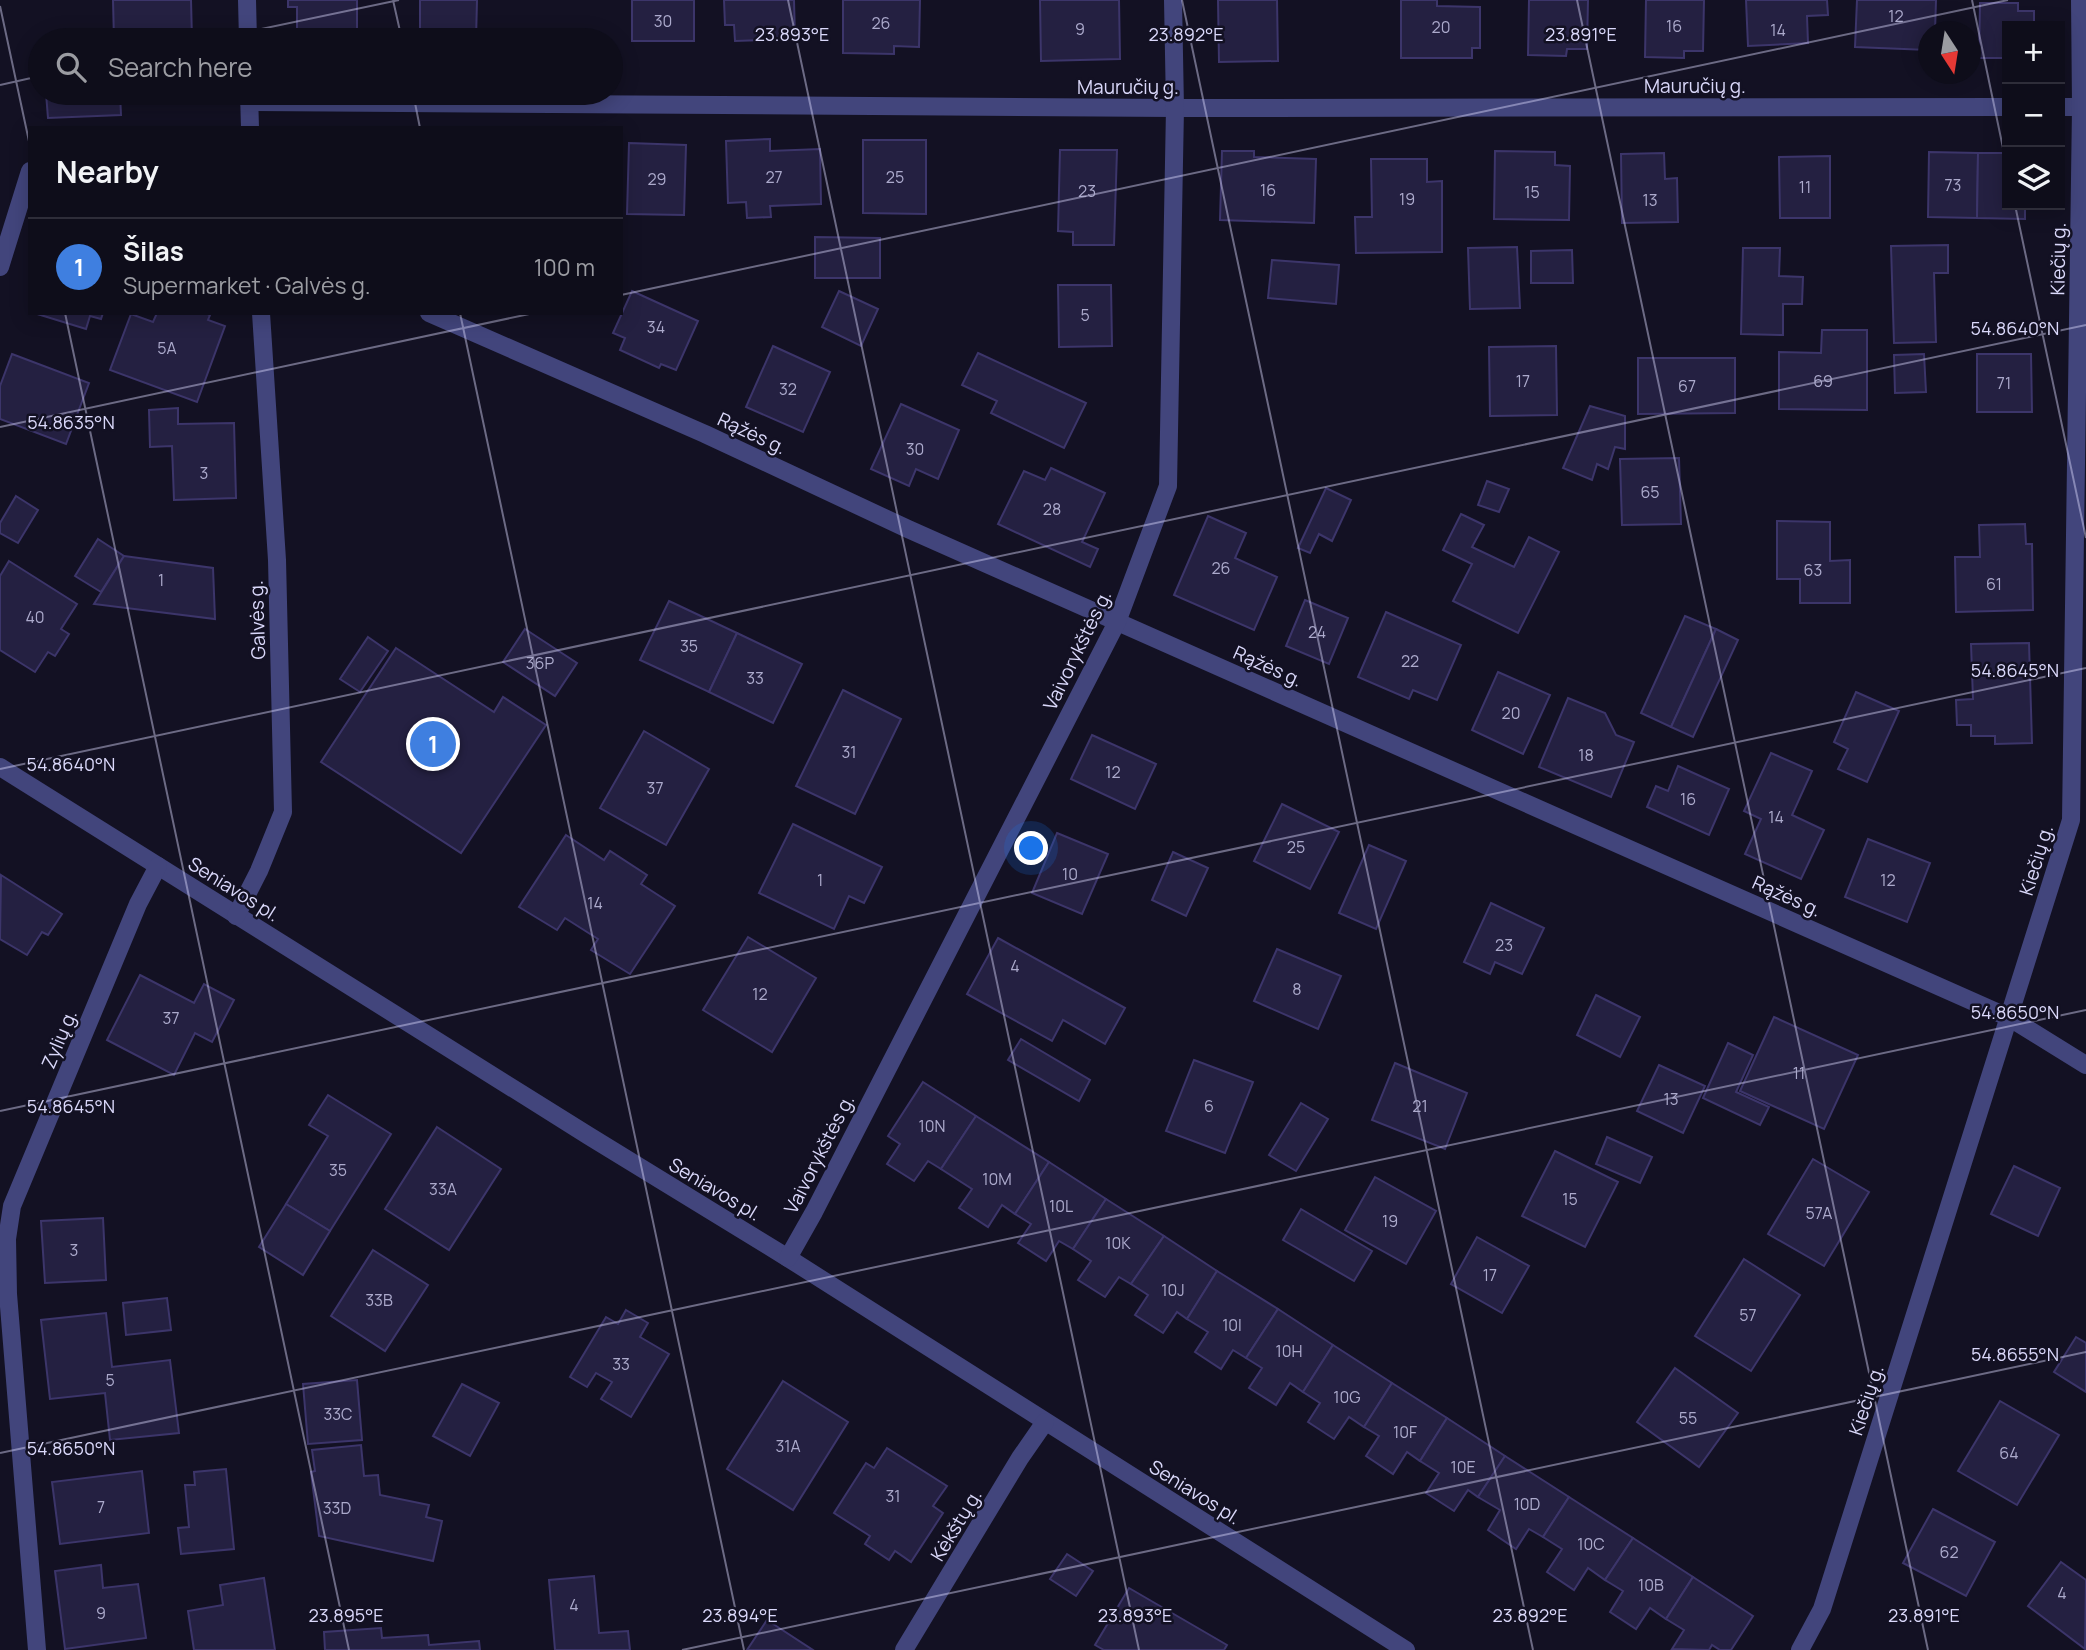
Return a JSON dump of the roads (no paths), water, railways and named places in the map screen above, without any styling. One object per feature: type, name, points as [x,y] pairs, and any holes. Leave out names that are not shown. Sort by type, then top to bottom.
[{"type":"street","points":[[247,0],[248,28]]},
{"type":"street","name":"Vaivorykštės g.","points":[[788,1258],[1118,622],[1168,486],[1175,108],[1173,0]]},
{"type":"street","name":"Kiečių g.","points":[[1800,1650],[1822,1609],[2071,820],[2084,107],[2080,0]]},
{"type":"street","name":"Mauručių g.","points":[[623,101],[1175,108],[2002,107]]},
{"type":"street","points":[[249,105],[250,126]]},
{"type":"street","points":[[2065,107],[2084,107]]},
{"type":"street","points":[[0,267],[28,177]]},
{"type":"street","name":"Galvės g.","points":[[236,916],[259,871],[283,812],[277,559],[261,315]]},
{"type":"street","name":"Rąžės g.","points":[[434,315],[705,434],[908,529],[2010,1018],[2086,1065]]},
{"type":"street","name":"Seniavos pl.","points":[[0,767],[788,1258],[1406,1650]]},
{"type":"street","name":"Zylių g.","points":[[37,1650],[4,1238],[12,1206],[138,904],[158,866]]},
{"type":"street","name":"Kėkštų g.","points":[[904,1650],[1020,1458],[1045,1422]]},
{"type":"place","name":"Šilas","points":[[433,744]]}]
